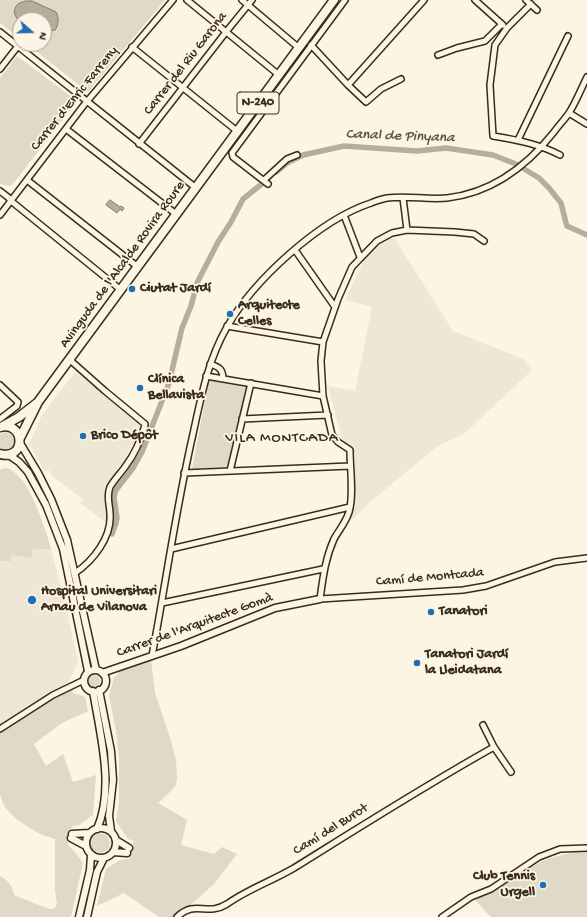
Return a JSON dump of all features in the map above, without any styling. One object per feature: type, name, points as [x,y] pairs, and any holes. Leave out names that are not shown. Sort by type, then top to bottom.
[{"type":"main road","name":"Avinguda de l'Alcalde Rovira Roure","points":[[20,440],[38,402],[228,143],[240,135],[279,75],[331,1]]},
{"type":"main road","name":"Avinguda de l'Alcalde Rovira Roure","points":[[0,425],[19,417],[38,402]]},
{"type":"main road","points":[[0,425],[12,428],[16,431],[20,440]]},
{"type":"main road","name":"N-240","points":[[3,455],[16,451],[20,440]]},
{"type":"street","name":"Carrer d'Enric Farreny","points":[[0,216],[87,102],[172,0]]},
{"type":"street","points":[[187,0],[279,75]]},
{"type":"street","points":[[242,0],[299,48]]},
{"type":"street","name":"Carrer del Riu Garona","points":[[140,144],[252,0]]},
{"type":"street","name":"Avinguda de l'Alcalde Rovira Roure","points":[[264,180],[233,158],[232,153],[240,135],[345,0]]},
{"type":"street","points":[[348,85],[424,0]]},
{"type":"street","points":[[475,0],[507,28]]},
{"type":"street","points":[[526,0],[537,10]]},
{"type":"street","points":[[531,4],[507,28],[495,45],[490,85],[493,136],[542,146],[560,155]]},
{"type":"street","points":[[438,55],[457,48],[485,42],[502,24]]},
{"type":"street","name":"Avinguda de l'Alcalde Rovira Roure","points":[[308,35],[324,27]]},
{"type":"street","points":[[0,32],[12,41]]},
{"type":"street","points":[[518,140],[568,36]]},
{"type":"street","points":[[311,45],[366,102],[381,89],[401,79]]},
{"type":"street","points":[[132,47],[240,135]]},
{"type":"street","points":[[0,69],[13,52]]},
{"type":"street","points":[[25,52],[196,188]]},
{"type":"street","points":[[152,656],[184,473],[206,376],[219,341],[227,326],[244,302],[268,274],[295,250],[326,226],[360,207],[383,199],[445,198],[468,194],[487,187],[519,167],[542,146],[569,113],[587,77]]},
{"type":"street","points":[[569,113],[587,124]]},
{"type":"street","points":[[66,129],[176,214]]},
{"type":"street","points":[[268,184],[264,180],[287,159],[297,154]]},
{"type":"street","points":[[27,180],[138,267]]},
{"type":"street","points":[[0,191],[9,198],[11,202],[121,290]]},
{"type":"street","points":[[403,198],[407,230]]},
{"type":"street","points":[[344,215],[360,257]]},
{"type":"street","points":[[320,599],[323,569],[328,552],[347,517],[350,507],[350,450],[338,442],[332,435],[323,396],[321,361],[324,342],[347,277],[352,267],[360,257],[384,236],[407,230],[455,232],[474,234],[484,241]]},
{"type":"street","points":[[295,250],[335,308]]},
{"type":"street","points":[[227,326],[324,342]]},
{"type":"street","points":[[70,360],[145,424],[132,458],[108,492],[110,521],[105,538],[88,563],[75,573]]},
{"type":"street","points":[[210,364],[223,371],[223,379]]},
{"type":"street","points":[[206,376],[323,396]]},
{"type":"street","points":[[230,471],[251,383]]},
{"type":"street","points":[[0,385],[18,402],[17,406],[0,425]]},
{"type":"street","points":[[242,419],[328,415]]},
{"type":"street","points":[[20,440],[38,473],[61,523],[67,540],[99,671],[105,678],[105,684],[96,691]]},
{"type":"street","points":[[3,455],[20,462],[28,472],[46,505],[62,549],[88,672],[85,675],[84,680],[87,688],[96,691]]},
{"type":"street","points":[[184,473],[350,466]]},
{"type":"street","points":[[171,549],[350,507]]},
{"type":"street","name":"Camí de Montcada","points":[[320,599],[463,590],[486,586],[555,562],[587,558]]},
{"type":"street","points":[[162,603],[323,569]]},
{"type":"street","name":"Carrer de l'Arquitecte Gomà","points":[[99,671],[182,646],[275,608],[320,599]]},
{"type":"street","points":[[88,672],[99,671]]},
{"type":"street","points":[[0,729],[53,695],[84,680]]},
{"type":"street","points":[[96,691],[105,779],[103,814],[97,828]]},
{"type":"street","points":[[96,691],[111,751],[113,780],[109,816],[110,831]]},
{"type":"street","points":[[483,725],[494,747],[511,772]]},
{"type":"street","name":"Camí del Burot","points":[[177,917],[183,911],[192,908],[212,910],[222,908],[238,896],[289,870],[494,747]]},
{"type":"street","points":[[86,846],[71,836],[89,833],[97,828],[104,828],[110,831],[116,840],[128,850],[113,852]]},
{"type":"street","points":[[89,833],[86,839],[86,846],[91,855],[99,858],[109,856],[113,852],[116,846],[116,840]]},
{"type":"street","points":[[442,917],[471,897],[491,889],[539,857],[560,849],[587,848]]},
{"type":"street","points":[[79,917],[90,870],[91,855]]},
{"type":"street","points":[[87,917],[97,872],[104,858]]},
{"type":"shaded area","points":[[0,0],[165,0],[88,92],[37,52],[52,52],[52,12],[12,12],[12,33],[0,23]]},
{"type":"shaded area","points":[[26,1],[32,1],[56,12],[58,21],[55,30],[52,30],[52,12],[14,12],[18,4]]},
{"type":"shaded area","points":[[17,56],[77,101],[13,184],[9,186],[0,184],[0,78]]},
{"type":"shaded area","points":[[110,200],[124,208],[122,211],[120,209],[117,213],[106,205]]},
{"type":"shaded area","points":[[390,239],[395,239],[453,331],[523,359],[532,370],[465,433],[438,446],[371,501],[351,521],[355,454],[342,439],[328,386],[355,391],[372,307],[345,300],[365,258],[379,244]]},
{"type":"shaded area","points":[[76,371],[140,425],[142,430],[125,457],[127,459],[105,491],[105,505],[109,513],[107,523],[80,503],[83,499],[53,477],[49,470],[45,472],[29,444],[42,415]]},
{"type":"shaded area","points":[[209,380],[247,387],[227,467],[192,469]]},
{"type":"shaded area","points":[[6,432],[12,435],[15,442],[12,448],[5,450],[0,448],[0,434]]},
{"type":"shaded area","name":"Hospital Universitari Arnau de Vilanova","points":[[5,468],[10,469],[18,475],[25,483],[48,537],[68,615],[78,662],[69,682],[0,724],[0,470]]},
{"type":"shaded area","points":[[5,468],[14,472],[29,490],[40,515],[51,549],[32,550],[32,558],[11,555],[11,561],[0,561],[0,470]]},
{"type":"shaded area","points":[[151,659],[155,693],[176,760],[177,777],[176,785],[158,803],[187,820],[181,845],[214,854],[222,847],[237,854],[214,884],[177,917],[159,917],[124,893],[97,906],[106,869],[120,860],[129,859],[134,841],[128,839],[116,821],[119,801],[119,758],[116,731],[109,696],[114,677],[119,674],[117,671]]},
{"type":"shaded area","points":[[92,675],[96,675],[100,681],[96,687],[92,687],[88,683],[88,679]]},
{"type":"shaded area","points":[[72,688],[73,693],[85,697],[88,711],[62,723],[34,744],[46,766],[63,754],[73,782],[96,775],[93,815],[79,825],[72,826],[67,844],[83,863],[71,917],[0,917],[0,876],[10,884],[14,895],[49,909],[56,907],[57,903],[55,891],[55,839],[40,834],[15,818],[4,806],[0,795],[0,731]]},
{"type":"shaded area","points":[[100,833],[107,836],[110,843],[107,850],[100,853],[93,850],[90,843],[93,836]]},
{"type":"shaded area","name":"Club Tennis Urgell","points":[[574,852],[587,852],[587,917],[491,917],[475,900],[524,870],[547,859]]},
{"type":"waterway","name":"Canal de Pinyana","points":[[276,172],[287,163],[303,155],[344,146],[417,151],[446,148],[493,155],[516,164],[539,178],[561,203],[567,226],[587,235]]},
{"type":"waterway","name":"Canal de Pinyana","points":[[112,534],[117,518],[114,497],[116,490],[133,468],[142,452],[169,383],[182,328],[191,306],[197,283],[218,242],[243,199],[268,179]]},
{"type":"place","name":"Ciutat Jardí","points":[[132,289]]},
{"type":"place","name":"Arquitecte Celles","points":[[230,314]]},
{"type":"place","name":"Clínica Bellavista","points":[[140,388]]},
{"type":"place","name":"Brico Dépôt","points":[[83,436]]},
{"type":"place","name":"Hospital Universitari Arnau de Vilanova","points":[[32,600]]},
{"type":"place","name":"Tanatori","points":[[431,612]]},
{"type":"place","name":"Tanatori Jardí la Lleidatana","points":[[417,663]]},
{"type":"place","name":"Club Tennis Urgell","points":[[543,885]]},
{"type":"district","name":"VILA MONTCADA","points":[[282,439]]}]
